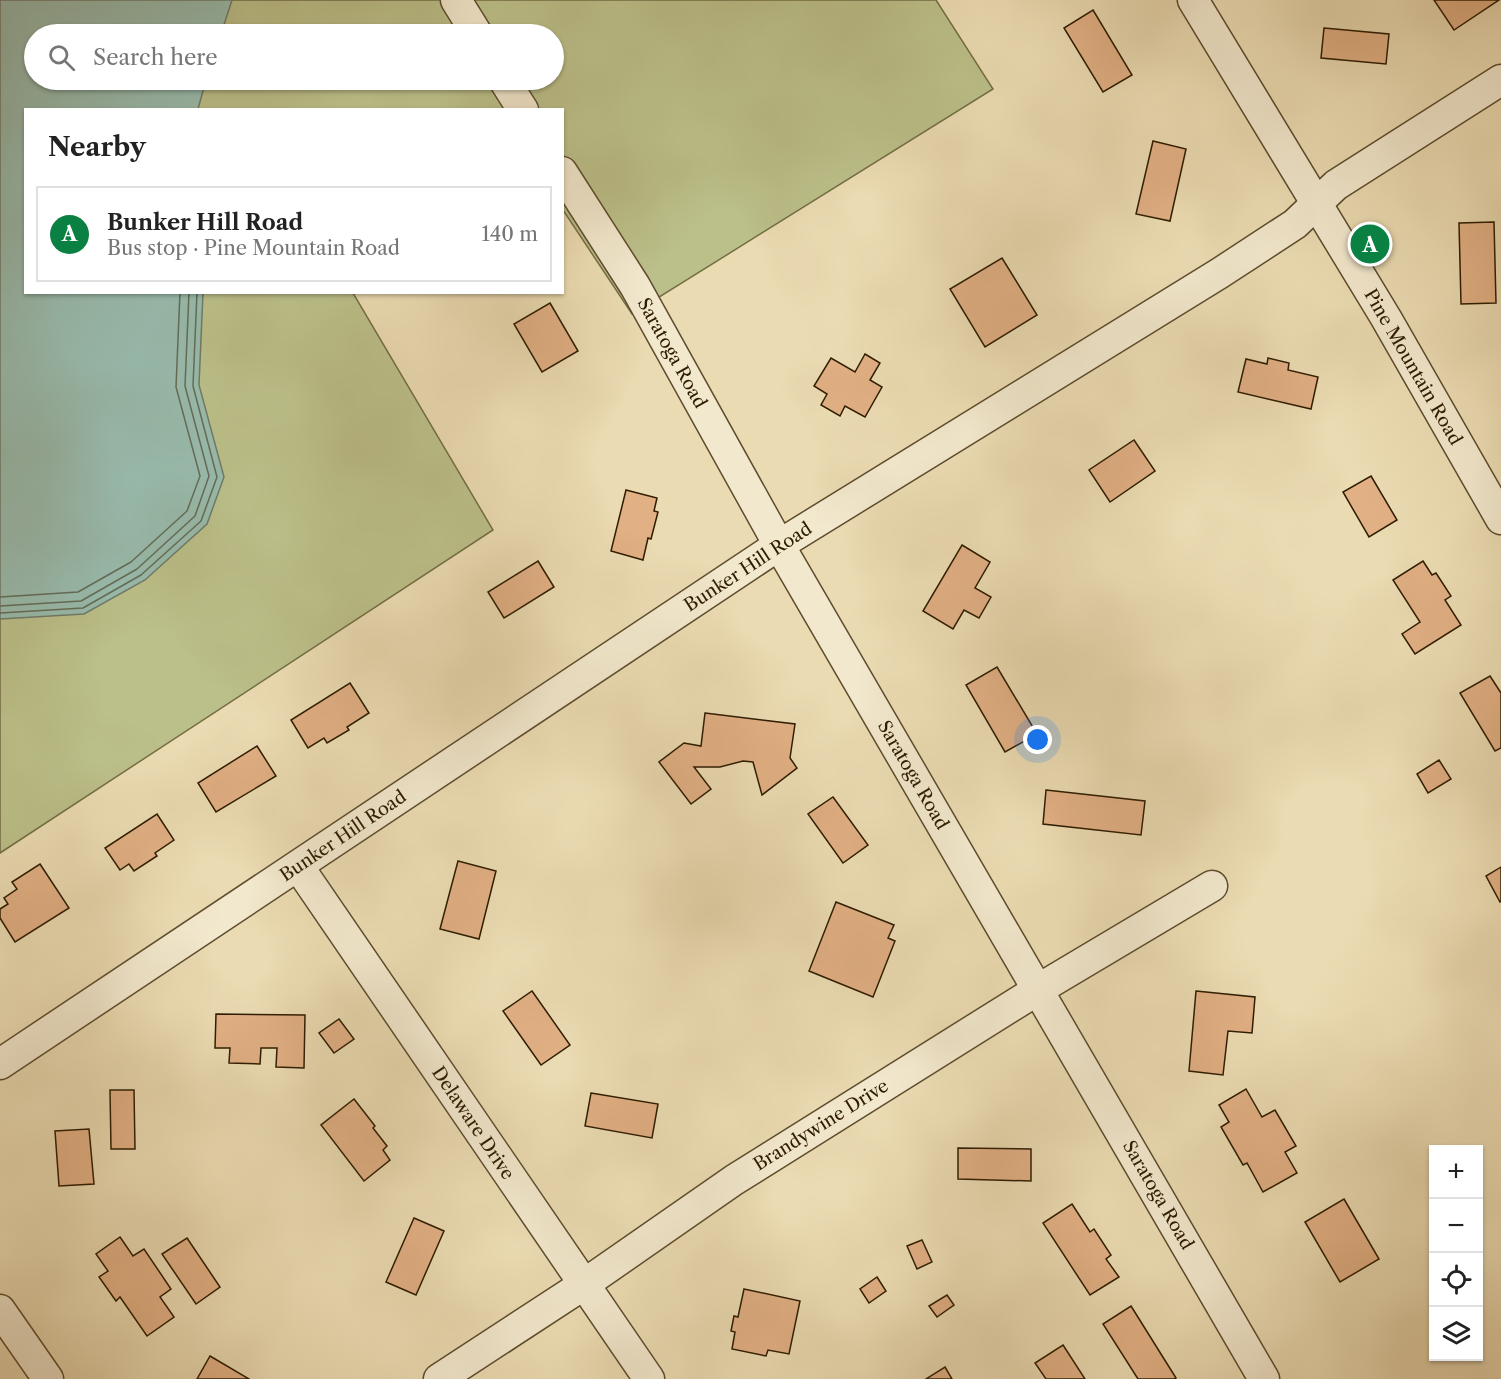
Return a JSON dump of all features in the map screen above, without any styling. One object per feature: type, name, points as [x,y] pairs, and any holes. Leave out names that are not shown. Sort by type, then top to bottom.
[{"type":"street","points":[[456,0],[471,24]]},
{"type":"street","name":"Pine Mountain Road","points":[[1193,0],[1386,318],[1501,519]]},
{"type":"street","name":"Bunker Hill Road","points":[[0,1064],[779,545],[1220,273],[1295,224],[1336,185],[1501,80]]},
{"type":"street","points":[[510,90],[522,108]]},
{"type":"street","name":"Saratoga Road","points":[[564,175],[635,286],[779,545],[1264,1379]]},
{"type":"street","name":"Delaware Drive","points":[[298,866],[649,1379]]},
{"type":"street","name":"Brandywine Drive","points":[[439,1379],[583,1285],[734,1179],[1039,989],[1212,886]]},
{"type":"street","points":[[0,1310],[48,1379]]},
{"type":"green space","points":[[0,0],[936,0],[993,89],[632,314],[564,212],[564,108],[24,108],[24,294],[354,294],[493,530],[0,853]]},
{"type":"water","points":[[0,0],[232,0],[224,24],[24,24],[24,90],[203,90],[198,108],[24,108],[24,294],[203,294],[199,385],[224,477],[207,524],[145,580],[84,614],[0,619]]},
{"type":"building","points":[[1434,0],[1499,0],[1454,30]]},
{"type":"building","points":[[1093,10],[1132,75],[1103,92],[1064,28]]},
{"type":"building","points":[[1324,28],[1389,34],[1386,64],[1321,58]]},
{"type":"building","points":[[1153,141],[1186,149],[1170,221],[1136,214]]},
{"type":"building","points":[[1494,222],[1496,303],[1461,304],[1459,223]]},
{"type":"building","points":[[1002,258],[1037,315],[985,347],[950,289]]},
{"type":"building","points":[[550,303],[578,351],[542,372],[514,324]]},
{"type":"building","points":[[865,354],[880,363],[870,380],[882,387],[865,417],[845,406],[840,416],[821,405],[827,394],[814,386],[831,358],[855,372]]},
{"type":"building","points":[[1268,358],[1289,363],[1288,370],[1318,377],[1311,409],[1238,392],[1246,359],[1267,364]]},
{"type":"building","points":[[1134,440],[1155,471],[1110,502],[1089,470]]},
{"type":"building","points":[[1371,476],[1397,520],[1369,537],[1343,492]]},
{"type":"building","points":[[626,490],[657,498],[654,511],[658,512],[643,560],[611,551]]},
{"type":"building","points":[[962,545],[990,562],[975,588],[991,597],[979,618],[964,610],[953,629],[923,611]]},
{"type":"building","points":[[538,561],[554,587],[504,618],[488,592]]},
{"type":"building","points":[[1423,561],[1432,575],[1436,573],[1451,596],[1445,600],[1461,625],[1415,654],[1402,634],[1420,622],[1393,580]]},
{"type":"building","points":[[997,667],[1037,734],[1005,752],[966,685]]},
{"type":"building","points":[[1490,676],[1501,693],[1501,748],[1495,751],[1460,693]]},
{"type":"building","points":[[350,683],[369,713],[347,727],[349,730],[327,743],[324,738],[308,748],[291,720]]},
{"type":"building","points":[[705,713],[795,724],[790,758],[797,768],[762,795],[753,762],[743,761],[720,767],[694,767],[711,789],[691,804],[659,762],[684,743],[701,746]]},
{"type":"building","points":[[257,746],[276,776],[216,812],[198,783]]},
{"type":"building","points":[[1439,760],[1451,779],[1428,793],[1417,774]]},
{"type":"building","points":[[1046,790],[1145,801],[1141,835],[1043,824]]},
{"type":"building","points":[[833,797],[868,845],[843,863],[808,814]]},
{"type":"building","points":[[157,814],[174,840],[155,853],[157,856],[134,871],[129,864],[120,870],[105,848]]},
{"type":"building","points":[[458,861],[496,871],[479,939],[440,929]]},
{"type":"building","points":[[40,864],[69,908],[15,942],[0,918],[0,909],[8,904],[4,898],[17,889],[12,882]]},
{"type":"building","points":[[1501,867],[1501,901],[1500,902],[1486,876]]},
{"type":"building","points":[[836,902],[894,925],[888,938],[895,941],[873,997],[809,971]]},
{"type":"building","points":[[532,991],[570,1045],[541,1065],[503,1011]]},
{"type":"building","points":[[1196,991],[1255,997],[1252,1033],[1228,1031],[1223,1075],[1189,1071]]},
{"type":"building","points":[[216,1014],[305,1015],[304,1068],[276,1067],[277,1048],[261,1048],[260,1064],[229,1063],[230,1048],[215,1048]]},
{"type":"building","points":[[339,1019],[354,1039],[334,1053],[319,1033]]},
{"type":"building","points":[[1246,1089],[1262,1117],[1275,1110],[1296,1146],[1285,1152],[1297,1173],[1263,1192],[1247,1163],[1243,1165],[1221,1127],[1229,1122],[1219,1105]]},
{"type":"building","points":[[110,1090],[134,1090],[135,1149],[111,1149]]},
{"type":"building","points":[[591,1093],[658,1104],[652,1138],[585,1126]]},
{"type":"building","points":[[354,1099],[387,1146],[383,1150],[390,1160],[364,1181],[321,1125]]},
{"type":"building","points":[[89,1129],[94,1184],[59,1186],[55,1131]]},
{"type":"building","points":[[958,1148],[1031,1149],[1031,1181],[958,1179]]},
{"type":"building","points":[[1344,1199],[1379,1259],[1340,1282],[1305,1222]]},
{"type":"building","points":[[1072,1204],[1090,1232],[1094,1229],[1111,1255],[1106,1259],[1119,1277],[1090,1295],[1043,1223]]},
{"type":"building","points":[[414,1218],[444,1231],[416,1295],[386,1282]]},
{"type":"building","points":[[120,1237],[133,1256],[144,1249],[171,1289],[160,1297],[174,1317],[147,1336],[120,1297],[116,1301],[99,1277],[108,1271],[96,1254]]},
{"type":"building","points":[[187,1238],[220,1287],[196,1304],[162,1254]]},
{"type":"building","points":[[922,1240],[932,1262],[917,1269],[907,1246]]},
{"type":"building","points":[[877,1277],[886,1291],[869,1303],[860,1289]]},
{"type":"building","points":[[744,1289],[800,1301],[789,1354],[768,1350],[766,1356],[732,1349],[735,1332],[731,1331],[734,1316],[738,1317]]},
{"type":"building","points":[[947,1295],[954,1305],[937,1317],[929,1306]]},
{"type":"building","points":[[1131,1306],[1176,1378],[1138,1379],[1103,1324]]},
{"type":"building","points":[[1063,1345],[1085,1379],[1046,1379],[1035,1363]]},
{"type":"building","points":[[210,1356],[249,1379],[197,1379]]},
{"type":"building","points":[[945,1367],[952,1379],[926,1379]]},
{"type":"place","name":"Bunker Hill Road","points":[[1370,244]]}]
